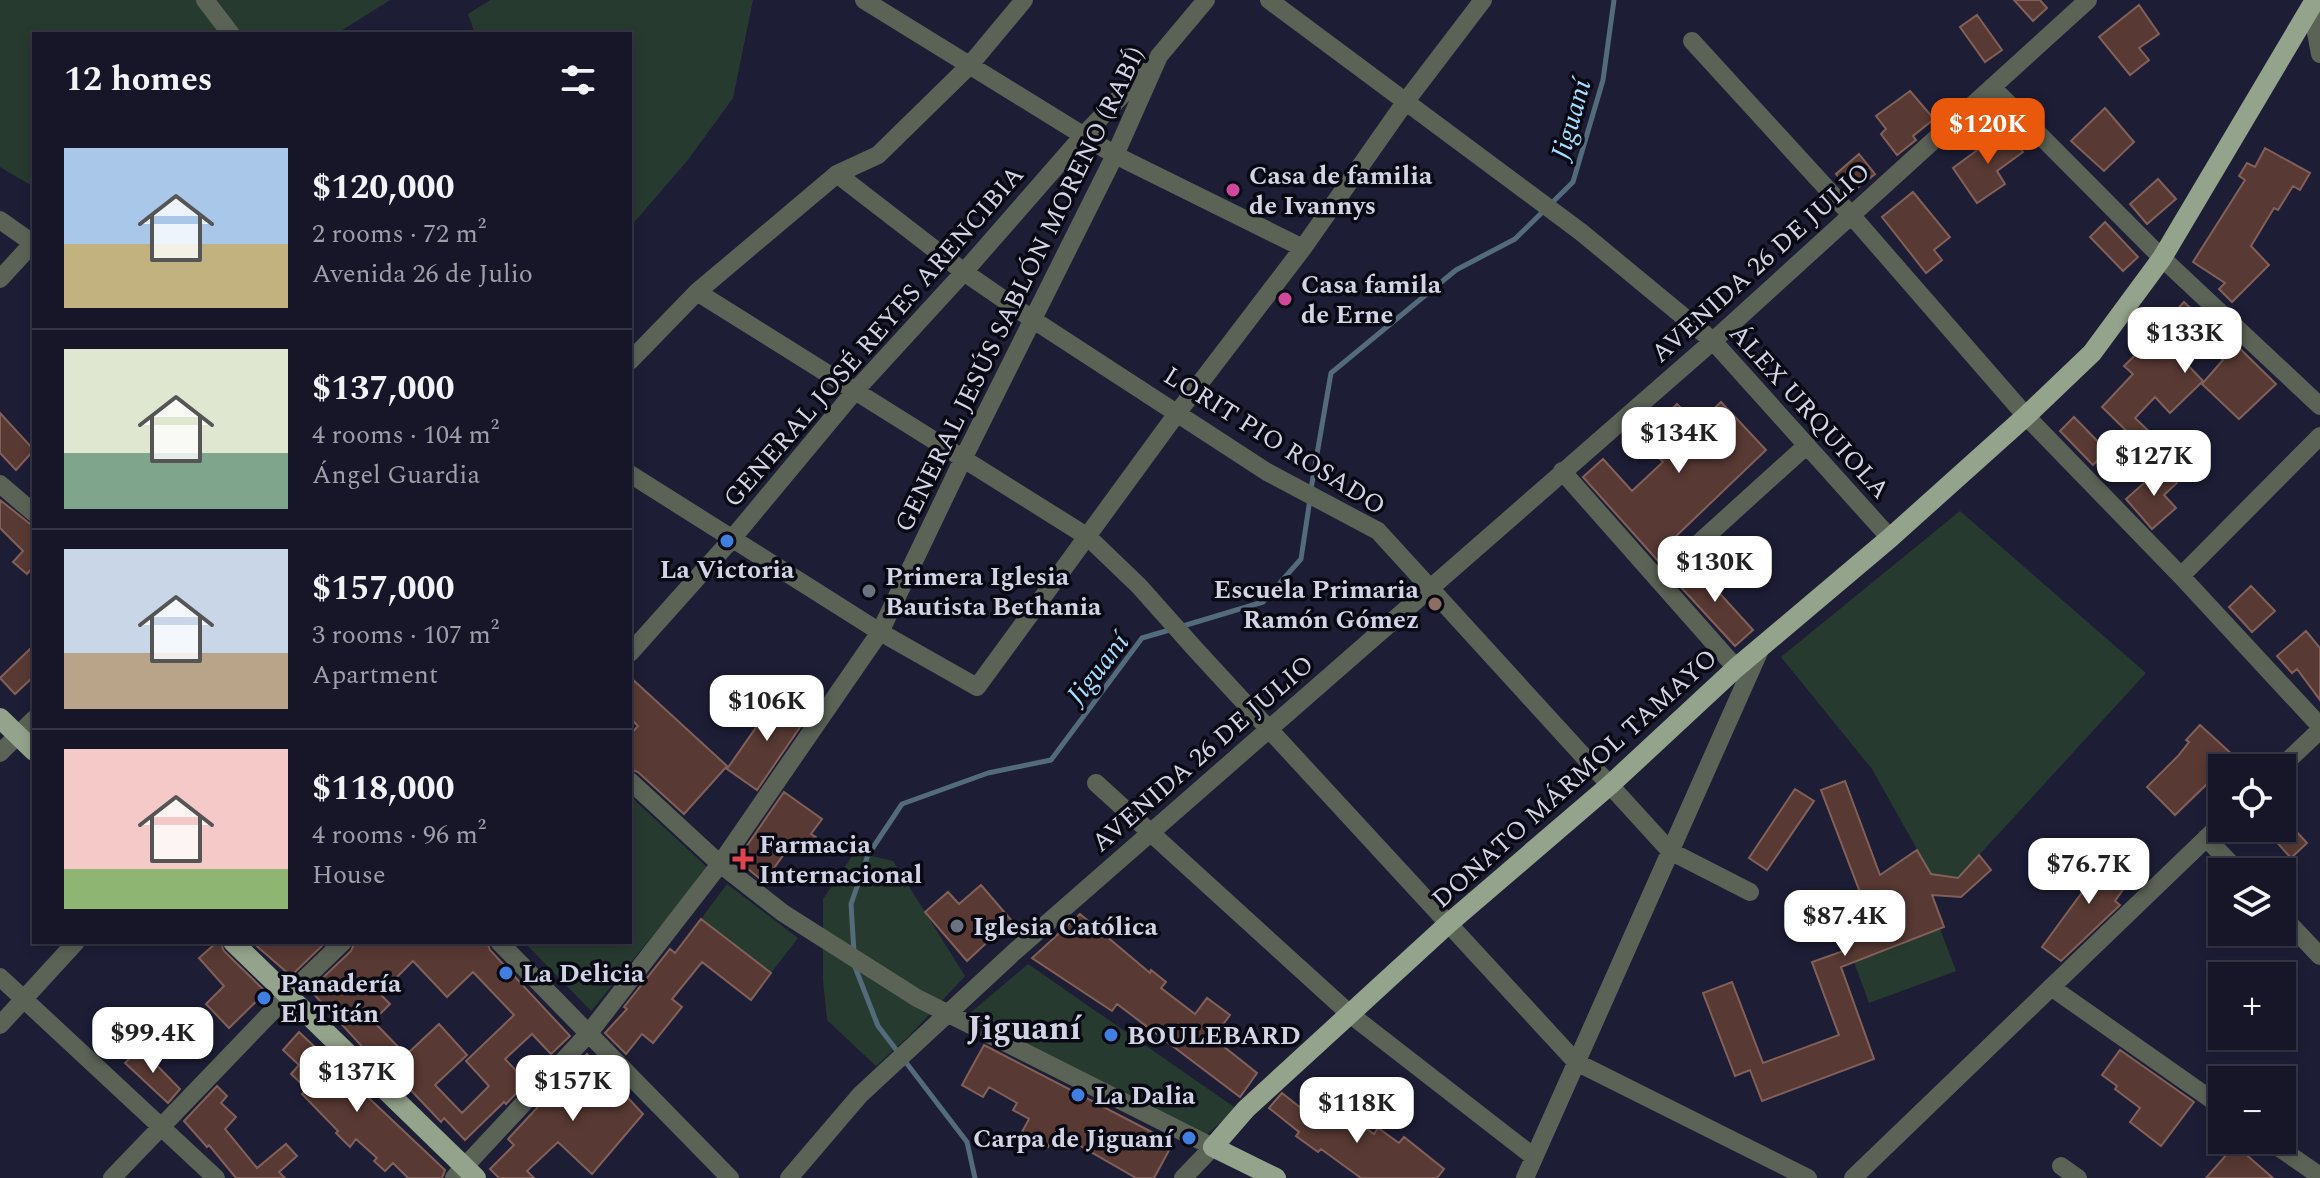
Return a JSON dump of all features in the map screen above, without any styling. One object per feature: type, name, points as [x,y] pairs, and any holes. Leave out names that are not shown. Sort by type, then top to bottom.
[{"type":"main road","name":"DONATO MÁRMOL TAMAYO","points":[[1213,1147],[1246,1109],[1448,924],[1741,674],[1759,652],[2026,416],[2092,353],[2162,258],[2312,4]]},
{"type":"main road","points":[[0,718],[32,749]]},
{"type":"main road","points":[[235,944],[464,1174]]},
{"type":"main road","points":[[1213,1147],[1276,1178]]},
{"type":"street","points":[[205,0],[229,32]]},
{"type":"street","points":[[864,0],[1082,137],[1303,248]]},
{"type":"street","points":[[632,359],[697,292],[837,174],[878,155],[969,66],[1024,0]]},
{"type":"street","name":"GENERAL JESÚS SABLÓN MORENO (RABÍ)","points":[[464,1174],[589,1033],[720,864],[880,632],[1115,155],[1159,56],[1206,0]]},
{"type":"street","name":"ÁLEX URQUIOLA","points":[[1269,0],[1581,232],[1713,341],[1890,538]]},
{"type":"street","points":[[632,475],[880,632],[977,687],[1483,0]]},
{"type":"street","name":"AVENIDA 26 DE JULIO","points":[[789,1178],[860,1095],[1013,953],[1713,341],[2088,0]]},
{"type":"street","points":[[2312,4],[2320,54]]},
{"type":"street","points":[[1692,41],[1852,216],[2026,416],[2181,576],[2320,728],[2294,754]]},
{"type":"street","name":"GENERAL JOSÉ REYES ARENCIBIA","points":[[632,651],[731,540],[855,391],[1082,137],[1159,56]]},
{"type":"street","points":[[1992,87],[2162,258],[2320,406]]},
{"type":"street","name":"LORIT PIO ROSADO","points":[[837,174],[964,272],[1032,319],[1267,472],[1378,531],[1670,851],[1750,892]]},
{"type":"street","points":[[0,220],[32,243]]},
{"type":"street","points":[[0,279],[32,245]]},
{"type":"street","points":[[697,292],[1088,537],[1139,586],[1576,1062],[1803,1177]]},
{"type":"street","points":[[2181,576],[2320,436]]},
{"type":"street","points":[[1658,580],[1807,445]]},
{"type":"street","points":[[1096,783],[1527,1170],[1670,851],[1741,674],[1562,471]]},
{"type":"street","points":[[0,484],[32,511]]},
{"type":"street","points":[[0,753],[32,721]]},
{"type":"street","points":[[632,783],[720,864],[783,913],[917,998],[1213,1147]]},
{"type":"street","points":[[1853,1178],[2206,838],[2225,858]]},
{"type":"street","points":[[2296,931],[2320,956]]},
{"type":"street","points":[[0,1025],[74,944]]},
{"type":"street","points":[[112,1178],[341,944]]},
{"type":"street","points":[[501,944],[730,1178]]},
{"type":"street","points":[[0,977],[216,1178]]},
{"type":"street","points":[[2051,987],[2208,1097]]},
{"type":"street","name":"DONATO MÁRMOL TAMAYO","points":[[1184,1176],[1213,1147]]},
{"type":"street","points":[[2288,1154],[2320,1176]]},
{"type":"street","points":[[2061,1166],[2078,1178]]},
{"type":"green space","points":[[0,0],[390,0],[339,32],[32,32],[32,186],[0,167]]},
{"type":"green space","points":[[490,0],[753,0],[733,98],[687,161],[632,225],[632,32],[474,32],[468,14]]},
{"type":"green space","points":[[1960,511],[2146,673],[1958,878],[1931,874],[1872,769],[1781,657]]},
{"type":"green space","points":[[632,798],[708,868],[591,1011],[526,944],[632,944]]},
{"type":"green space","points":[[855,852],[893,861],[965,976],[876,1066],[827,1020],[823,980],[823,899]]},
{"type":"green space","points":[[727,884],[798,938],[771,973],[701,919]]},
{"type":"green space","points":[[1940,929],[1956,971],[1869,1003],[1854,962]]},
{"type":"green space","points":[[1028,964],[1237,1109],[1206,1135],[963,1019]]},
{"type":"building","points":[[2014,0],[2040,0],[2047,8],[2033,21]]},
{"type":"building","points":[[2139,5],[2159,34],[2139,48],[2149,60],[2130,75],[2099,37]]},
{"type":"building","points":[[1977,15],[2002,50],[1985,62],[1960,27]]},
{"type":"building","points":[[1910,91],[1934,119],[1913,136],[1916,140],[1897,155],[1881,134],[1886,129],[1876,116]]},
{"type":"building","points":[[2105,108],[2134,142],[2104,171],[2071,141]]},
{"type":"building","points":[[2006,129],[2023,152],[1997,171],[2005,184],[1977,203],[1953,168]]},
{"type":"building","points":[[2265,148],[2310,173],[2300,190],[2293,186],[2278,210],[2274,208],[2251,246],[2269,265],[2232,302],[2219,289],[2225,283],[2193,262],[2245,180],[2239,176],[2247,163],[2255,167]]},
{"type":"building","points":[[1859,154],[1875,174],[1851,193],[1836,174]]},
{"type":"building","points":[[2158,179],[2176,199],[2147,224],[2130,204]]},
{"type":"building","points":[[1913,192],[1950,237],[1934,250],[1942,260],[1926,273],[1882,217]]},
{"type":"building","points":[[2105,222],[2138,257],[2123,271],[2090,237]]},
{"type":"building","points":[[2184,302],[2216,332],[2220,329],[2276,384],[2239,419],[2202,384],[2223,360],[2200,337],[2181,358],[2203,381],[2170,413],[2155,397],[2135,418],[2158,440],[2147,451],[2102,407],[2133,374],[2124,366],[2172,319],[2170,317]]},
{"type":"building","points":[[1721,402],[1766,450],[1672,540],[1677,545],[1659,562],[1583,477],[1603,459],[1632,491],[1663,462],[1640,438],[1677,404],[1697,425]]},
{"type":"building","points":[[0,413],[32,448],[32,452],[16,470],[0,453]]},
{"type":"building","points":[[2074,417],[2107,451],[2093,465],[2060,431]]},
{"type":"building","points":[[2163,466],[2177,483],[2164,495],[2176,508],[2152,529],[2126,499]]},
{"type":"building","points":[[0,500],[32,525],[32,568],[27,574],[13,562],[23,551],[0,528]]},
{"type":"building","points":[[1702,562],[1718,581],[1713,586],[1753,630],[1735,646],[1678,584]]},
{"type":"building","points":[[2251,586],[2275,611],[2252,632],[2229,607]]},
{"type":"building","points":[[2306,631],[2320,648],[2320,700],[2297,669],[2292,673],[2277,656]]},
{"type":"building","points":[[32,647],[32,678],[15,694],[0,678]]},
{"type":"building","points":[[632,679],[727,766],[684,814],[632,770],[632,733],[638,726],[632,720]]},
{"type":"building","points":[[778,696],[807,717],[757,790],[727,769]]},
{"type":"building","points":[[2200,725],[2232,754],[2208,754],[2208,785],[2175,815],[2147,787],[2178,756],[2189,742],[2186,740]]},
{"type":"building","points":[[1845,781],[1880,875],[1917,850],[1931,874],[1958,878],[1979,855],[1991,870],[1961,897],[1932,895],[1944,927],[1841,967],[1874,1059],[1762,1101],[1750,1070],[1735,1076],[1703,993],[1732,982],[1763,1063],[1839,1035],[1812,962],[1849,949],[1845,940],[1874,929],[1821,790]]},
{"type":"building","points":[[1795,789],[1814,801],[1767,870],[1749,858]]},
{"type":"building","points":[[784,792],[822,819],[811,834],[816,837],[805,853],[792,843],[764,882],[737,860]]},
{"type":"building","points":[[2296,831],[2307,843],[2291,858],[2277,842],[2296,842]]},
{"type":"building","points":[[2096,849],[2132,877],[2115,901],[2120,905],[2061,961],[2042,947],[2094,876],[2082,867]]},
{"type":"building","points":[[981,885],[1011,920],[967,961],[925,912],[948,892],[959,904]]},
{"type":"building","points":[[1080,914],[1150,973],[1151,970],[1166,982],[1161,988],[1195,1014],[1207,998],[1230,1015],[1213,1038],[1257,1073],[1240,1097],[1117,1004],[1112,1011],[1032,958]]},
{"type":"building","points":[[701,919],[771,973],[751,1000],[702,962],[672,999],[682,1007],[653,1043],[642,1034],[626,1054],[605,1033],[627,1009],[624,1007],[670,949],[675,953]]},
{"type":"building","points":[[215,944],[221,944],[224,951],[266,992],[229,1028],[206,1004],[224,986],[199,958]]},
{"type":"building","points":[[254,944],[324,944],[291,976]]},
{"type":"building","points":[[354,944],[488,944],[570,1036],[551,1054],[532,1034],[505,1059],[527,1082],[465,1140],[444,1118],[441,1122],[385,1063],[381,1067],[310,990],[351,951]],"holes":[[[413,961],[447,997],[473,972],[514,1015],[466,1061],[489,1086],[462,1113],[435,1085],[467,1055],[439,1024],[406,1055],[373,1021],[390,1004],[380,994]]]},
{"type":"building","points":[[299,1032],[445,1170],[442,1178],[408,1178],[393,1163],[385,1171],[374,1161],[377,1158],[356,1139],[350,1147],[336,1133],[338,1131],[302,1094],[307,1089],[291,1074],[299,1065],[283,1050]]},
{"type":"building","points":[[984,1045],[1173,1143],[1154,1178],[1136,1178],[1056,1132],[1048,1147],[1022,1132],[1029,1119],[1013,1110],[1017,1103],[989,1087],[983,1097],[962,1085]]},
{"type":"building","points":[[140,1048],[180,1089],[168,1103],[125,1063]]},
{"type":"building","points":[[2120,1050],[2194,1102],[2161,1146],[2130,1122],[2140,1108],[2102,1075]]},
{"type":"building","points":[[587,1054],[643,1114],[592,1174],[558,1142],[527,1171],[534,1178],[499,1178],[490,1169],[514,1145],[508,1139]]},
{"type":"building","points":[[217,1086],[227,1096],[221,1103],[236,1117],[225,1129],[257,1168],[286,1144],[297,1156],[279,1172],[285,1178],[236,1178],[184,1121]]},
{"type":"building","points":[[1282,1093],[1311,1116],[1317,1107],[1348,1129],[1354,1120],[1374,1134],[1378,1128],[1399,1143],[1404,1137],[1444,1169],[1437,1178],[1361,1178],[1321,1149],[1318,1152],[1296,1136],[1299,1132],[1269,1108]]},
{"type":"building","points":[[2227,1154],[2245,1154],[2273,1178],[2206,1178]]},
{"type":"waterway","name":"Jiguaní","points":[[1311,489],[1331,373],[1456,270],[1515,239],[1573,182],[1603,80],[1614,0]]},
{"type":"waterway","name":"Jiguaní","points":[[1183,626],[1263,602],[1301,559],[1310,499]]},
{"type":"waterway","name":"Jiguaní","points":[[854,953],[851,904],[868,855],[902,804],[988,773],[1051,760],[1142,638],[1173,629]]},
{"type":"waterway","name":"Jiguaní","points":[[855,967],[878,1026],[967,1142],[975,1178]]},
{"type":"place","name":"Casa de familia de Ivannys","points":[[1233,190]]},
{"type":"place","name":"Casa famila de Erne","points":[[1285,299]]},
{"type":"place","name":"La Victoria","points":[[727,541]]},
{"type":"place","name":"Primera Iglesia Bautista Bethania","points":[[869,591]]},
{"type":"place","name":"Escuela Primaria Ramón Gómez","points":[[1435,604]]},
{"type":"place","name":"Farmacia Internacional","points":[[743,859]]},
{"type":"place","name":"Iglesia Católica","points":[[957,926]]},
{"type":"place","name":"La Delicia","points":[[506,973]]},
{"type":"place","name":"Panadería El Titán","points":[[264,998]]},
{"type":"place","name":"BOULEBARD","points":[[1111,1035]]},
{"type":"place","name":"La Dalia","points":[[1078,1095]]},
{"type":"place","name":"Carpa de Jiguaní","points":[[1189,1138]]},
{"type":"district","name":"Jiguaní","points":[[1024,1027]]}]
